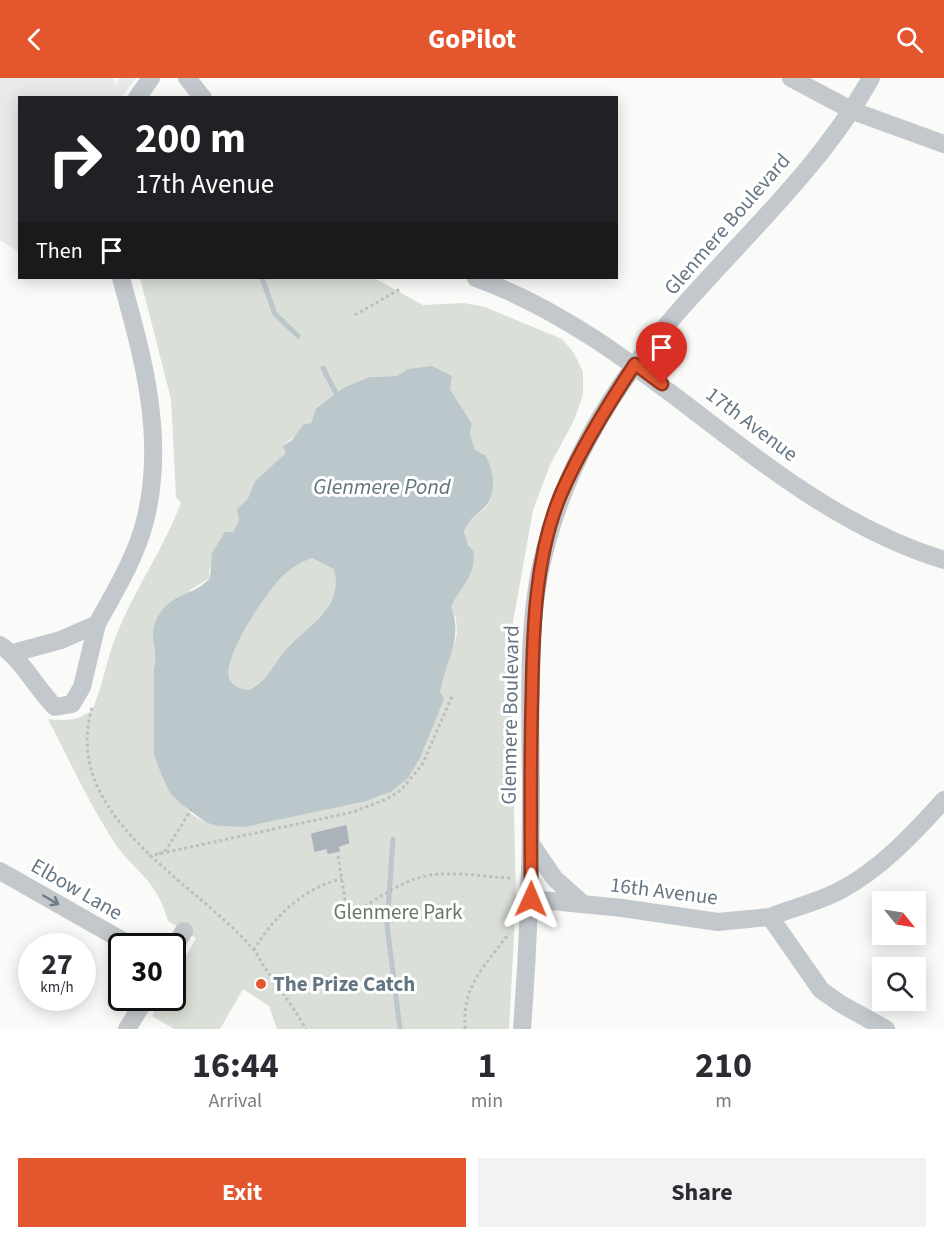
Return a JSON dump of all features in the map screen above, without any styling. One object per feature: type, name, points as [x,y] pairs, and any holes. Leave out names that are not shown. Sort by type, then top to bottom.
[{"type":"street","points":[[138,96],[151,78]]},
{"type":"street","points":[[187,78],[201,96]]},
{"type":"street","points":[[791,78],[853,111],[944,144]]},
{"type":"street","name":"Glenmere Boulevard","points":[[522,1029],[531,899],[533,624],[540,568],[560,496],[586,442],[635,364],[700,288],[754,231],[853,111],[871,78]]},
{"type":"street","points":[[98,624],[62,640],[6,649],[55,707],[72,704],[82,687],[98,624],[129,564],[141,532],[153,474],[154,434],[147,376],[121,279]]},
{"type":"street","name":"17th Avenue","points":[[478,279],[533,301],[635,364],[820,504],[873,533],[944,560]]},
{"type":"street","name":"16th Avenue","points":[[531,899],[582,903],[718,922],[770,917],[839,891],[859,878],[915,831],[944,800]]},
{"type":"street","points":[[531,844],[555,879],[582,903]]},
{"type":"street","name":"Elbow Lane","points":[[0,871],[109,933]]},
{"type":"street","points":[[770,917],[821,990],[886,1029]]},
{"type":"street","points":[[127,1029],[138,1011]]},
{"type":"path","points":[[355,315],[400,288]]},
{"type":"path","points":[[149,856],[353,812],[387,799],[401,790],[422,765],[453,694]]},
{"type":"path","points":[[95,699],[87,733],[90,762],[102,793],[130,836],[149,856],[204,902],[254,950],[306,1029]]},
{"type":"path","points":[[190,802],[199,809]]},
{"type":"path","points":[[158,855],[166,850],[194,805]]},
{"type":"path","points":[[338,856],[347,912],[352,915],[405,883],[439,874],[513,878],[513,887]]},
{"type":"path","points":[[254,950],[294,903],[330,881],[342,879]]},
{"type":"path","points":[[465,1029],[465,1004],[470,988],[509,932],[511,924]]},
{"type":"shaded area","points":[[0,78],[113,78],[116,85],[120,78],[136,78],[122,96],[18,96],[18,251],[0,240]]},
{"type":"green space","name":"Glenmere Park","points":[[140,279],[376,279],[423,305],[464,303],[485,307],[562,339],[574,353],[583,372],[583,395],[574,420],[550,465],[533,510],[513,622],[512,719],[516,900],[509,1029],[277,1029],[269,1006],[243,989],[220,1029],[174,1029],[152,1016],[155,1011],[186,1011],[186,956],[196,938],[168,921],[158,895],[114,842],[48,719],[71,719],[92,710],[123,619],[181,503],[176,497],[171,399]],"holes":[[[409,369],[450,389],[472,424],[470,434],[475,450],[485,455],[491,476],[491,497],[488,504],[472,519],[464,531],[468,545],[473,550],[473,567],[450,608],[456,618],[457,633],[442,678],[430,730],[417,763],[408,777],[379,797],[245,827],[218,826],[194,816],[170,793],[154,755],[154,668],[190,590],[210,578],[209,571],[225,532],[233,532],[239,521],[237,509],[248,498],[255,481],[287,453],[284,445],[311,423],[316,407],[370,377],[397,376]]]},
{"type":"green space","points":[[312,558],[334,568],[336,583],[334,595],[328,606],[321,616],[284,652],[260,682],[249,690],[236,686],[230,680],[229,670],[246,627],[265,597],[281,578],[295,566]]},
{"type":"water","name":"Glenmere Pond","points":[[432,366],[452,376],[450,389],[472,424],[470,434],[475,450],[485,455],[491,468],[493,483],[488,504],[470,521],[464,531],[468,545],[473,550],[473,567],[451,607],[455,639],[442,681],[440,692],[444,699],[420,758],[408,778],[391,792],[366,801],[245,827],[218,826],[207,823],[170,793],[154,755],[156,657],[154,626],[159,615],[172,601],[210,578],[212,553],[225,532],[233,532],[239,521],[237,509],[248,498],[255,481],[286,453],[283,446],[292,440],[303,425],[311,423],[316,408],[345,387],[370,377],[397,376],[408,369]],"holes":[[[312,558],[334,569],[336,583],[334,595],[321,616],[293,642],[255,687],[249,690],[234,684],[230,680],[229,670],[238,643],[274,586],[292,569]]]},
{"type":"building","points":[[347,824],[350,844],[340,847],[341,852],[327,855],[326,850],[314,853],[310,833]]},
{"type":"waterway","points":[[262,279],[275,314],[298,336]]},
{"type":"waterway","points":[[323,368],[336,393]]},
{"type":"waterway","points":[[393,839],[387,925],[400,1029]]},
{"type":"place","name":"The Prize Catch","points":[[261,984]]},
{"type":"route","points":[[531,899],[533,624],[540,568],[560,496],[586,442],[635,364],[662,384]]}]
